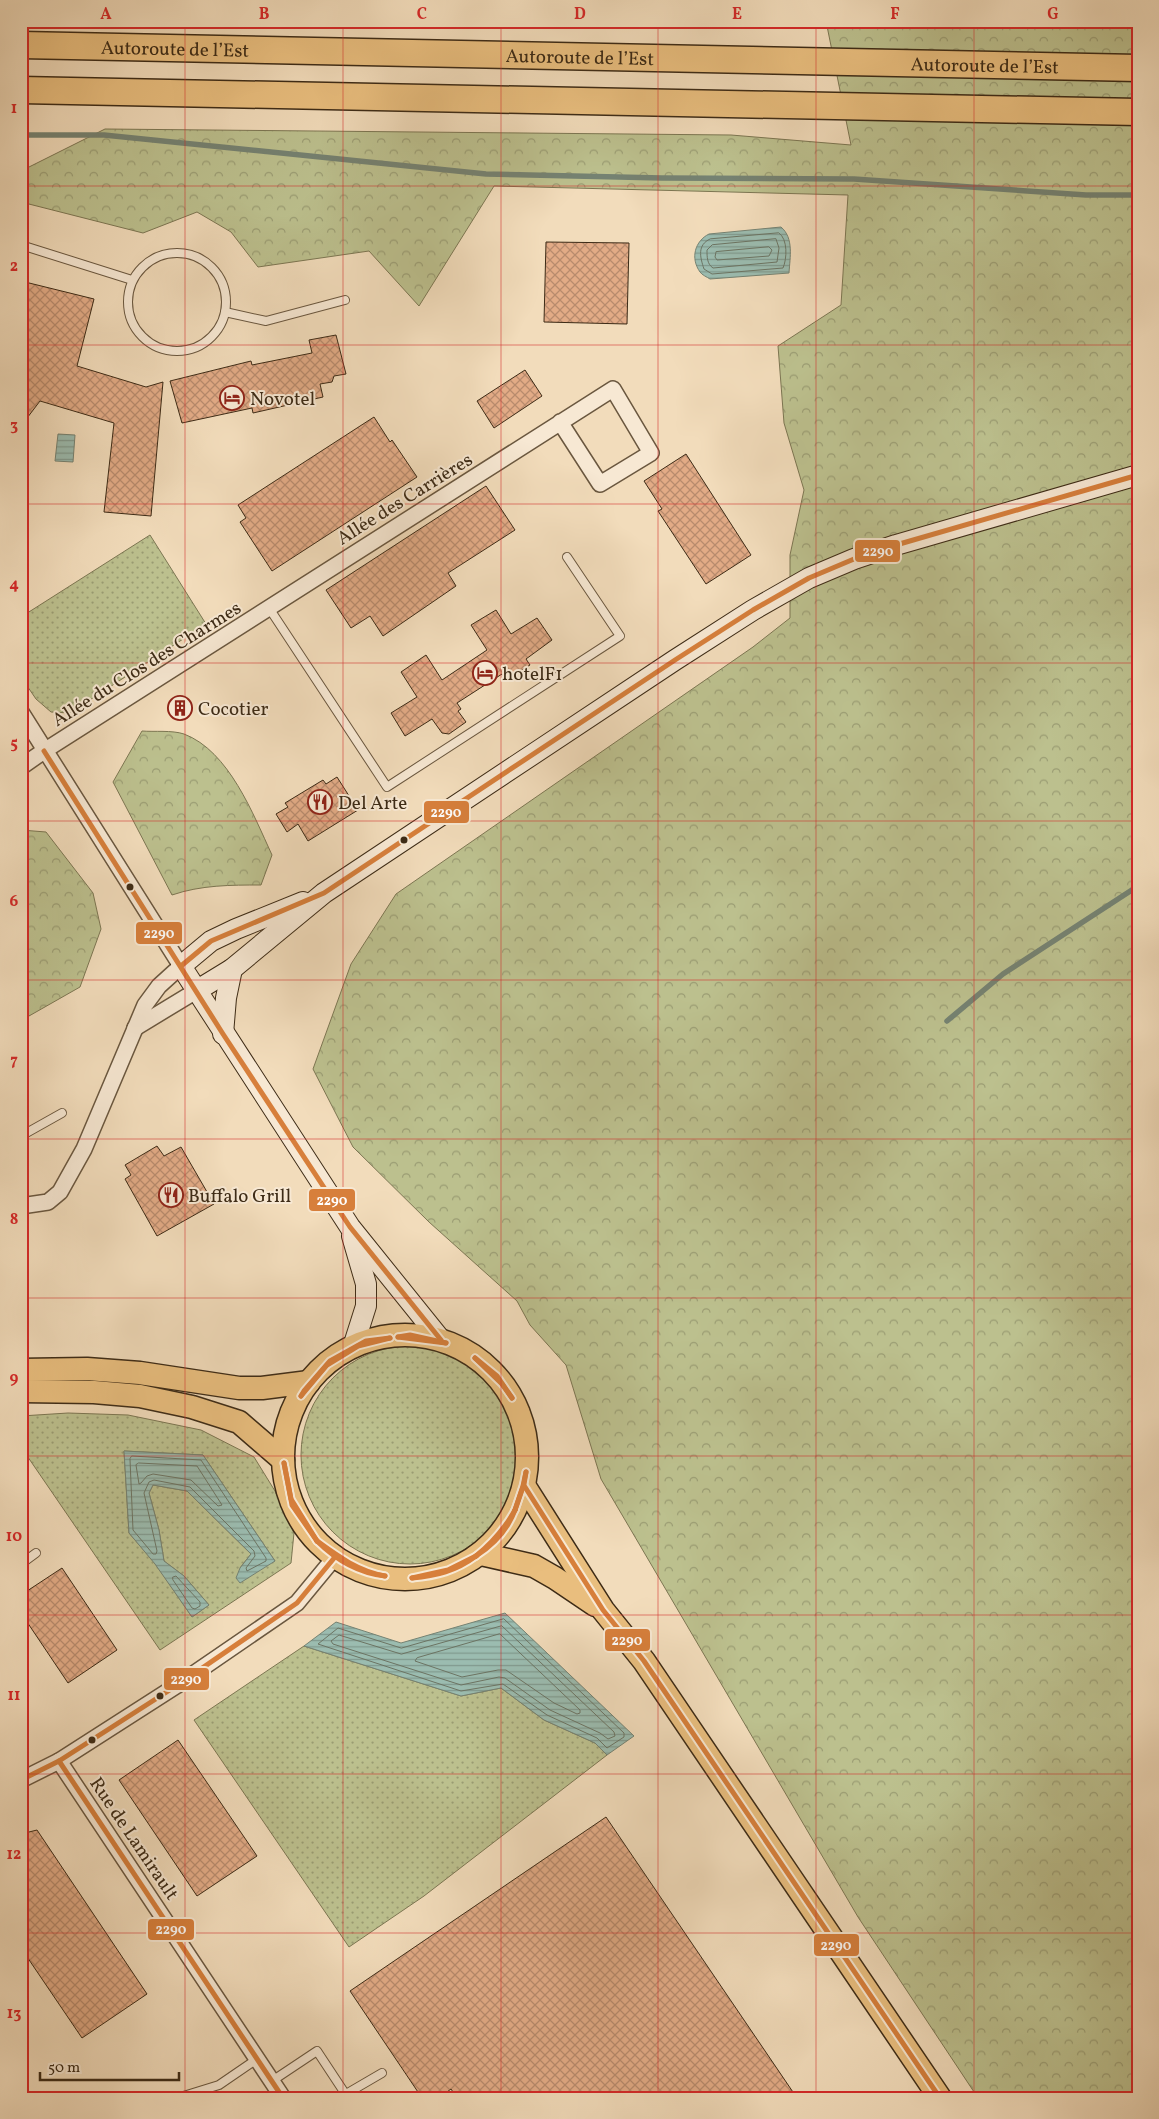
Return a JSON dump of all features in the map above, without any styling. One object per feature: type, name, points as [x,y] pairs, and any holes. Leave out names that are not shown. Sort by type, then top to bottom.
[{"type":"highway","name":"Autoroute de l’Est","points":[[21,45],[1138,68]]},
{"type":"highway","points":[[21,90],[1138,112]]},
{"type":"main road","points":[[196,991],[232,969],[324,893],[674,660],[753,610],[809,578],[854,559],[896,545],[1138,475]]},
{"type":"main road","points":[[324,893],[211,941],[181,966],[223,1034],[350,1227],[441,1340]]},
{"type":"main road","points":[[223,1034],[226,998],[232,969]]},
{"type":"main road","points":[[350,1227],[366,1284],[366,1306],[353,1347]]},
{"type":"main road","points":[[411,1335],[441,1340],[474,1356],[502,1381],[520,1414],[528,1450],[524,1487],[508,1524],[481,1554],[447,1572],[409,1579],[370,1574],[335,1557],[318,1542],[303,1524],[292,1504],[283,1460],[284,1439],[289,1419],[309,1382],[329,1362],[353,1347],[382,1338],[411,1335]]},
{"type":"main road","points":[[21,1370],[96,1370],[140,1373],[239,1388],[262,1388],[309,1382]]},
{"type":"main road","points":[[21,1391],[94,1392],[140,1396],[192,1407],[239,1422],[283,1460]]},
{"type":"main road","points":[[524,1487],[603,1610],[644,1661],[940,2098]]},
{"type":"main road","points":[[481,1554],[534,1566],[556,1578],[603,1610]]},
{"type":"street","name":"Allée des Carrières","points":[[269,608],[560,422],[613,389],[651,453],[600,484],[560,422]]},
{"type":"street","name":"Allée du Clos des Charmes","points":[[21,767],[269,608]]},
{"type":"street","points":[[21,712],[181,966],[159,986],[145,1005],[84,1150],[60,1192],[48,1202],[21,1206]]},
{"type":"street","name":"Allée du Clos des Charmes","points":[[21,757],[44,751]]},
{"type":"street","points":[[135,1028],[196,991]]},
{"type":"street","points":[[21,1780],[60,1761],[176,1686],[297,1603],[335,1557]]},
{"type":"street","name":"Rue de Lamirault","points":[[60,1761],[283,2098]]},
{"type":"lane","points":[[21,245],[132,280]]},
{"type":"lane","points":[[175,253],[193,255],[208,264],[220,278],[225,294],[225,312],[218,329],[204,342],[188,350],[169,350],[152,344],[138,332],[129,316],[127,298],[132,280],[143,266],[158,256],[175,253]]},
{"type":"lane","points":[[225,312],[266,321],[345,300]]},
{"type":"lane","points":[[269,608],[387,787],[620,636],[568,557]]},
{"type":"lane","points":[[21,1136],[62,1113]]},
{"type":"lane","points":[[21,1564],[36,1552]]},
{"type":"lane","points":[[272,2081],[317,2051],[347,2096],[382,2073]]},
{"type":"lane","points":[[177,2098],[219,2085],[257,2058]]},
{"type":"green space","points":[[826,21],[1138,21],[1138,2098],[978,2098],[858,1917],[601,1479],[566,1365],[530,1325],[517,1301],[429,1222],[353,1147],[313,1069],[351,964],[396,894],[753,647],[790,618],[790,555],[804,490],[784,423],[778,346],[841,305],[848,195],[494,186],[419,306],[369,251],[258,267],[231,232],[197,212],[143,233],[21,202],[21,171],[105,129],[731,135],[851,145]]},
{"type":"green space","points":[[150,535],[206,624],[70,713],[51,712],[36,699],[21,677],[21,617]]},
{"type":"green space","points":[[142,731],[184,734],[200,742],[227,769],[248,803],[272,855],[261,885],[205,887],[172,895],[113,782]]},
{"type":"green space","points":[[21,830],[46,832],[93,893],[101,929],[80,987],[29,1016],[21,1002]]},
{"type":"green space","points":[[410,1346],[431,1348],[452,1354],[471,1364],[487,1378],[501,1394],[511,1413],[517,1434],[519,1455],[517,1476],[511,1497],[501,1516],[487,1532],[471,1546],[452,1556],[431,1562],[410,1564],[389,1562],[368,1556],[349,1546],[333,1532],[319,1516],[309,1497],[303,1476],[301,1455],[303,1434],[309,1413],[319,1394],[333,1378],[349,1364],[368,1354],[389,1348]]},
{"type":"green space","points":[[68,1413],[128,1415],[201,1430],[254,1457],[275,1491],[294,1533],[291,1563],[160,1650],[21,1447],[21,1416]],"holes":[[[124,1451],[203,1455],[275,1561],[240,1568],[251,1554],[187,1491],[153,1485],[149,1493],[159,1530],[164,1561],[184,1576],[209,1605],[192,1617],[155,1563],[129,1533]]]},
{"type":"green space","points":[[304,1646],[461,1696],[501,1688],[544,1720],[595,1743],[607,1755],[424,1896],[349,1947],[194,1720]]},
{"type":"water","points":[[781,227],[790,242],[789,273],[710,279],[701,273],[697,267],[695,256],[697,245],[709,234]]},
{"type":"water","points":[[58,434],[75,435],[73,462],[55,461]]},
{"type":"water","points":[[124,1451],[203,1455],[275,1561],[240,1583],[236,1578],[240,1568],[251,1554],[187,1491],[153,1485],[149,1493],[159,1530],[164,1561],[184,1576],[209,1605],[192,1617],[155,1564],[129,1533]]},
{"type":"water","points":[[505,1613],[634,1736],[607,1755],[595,1743],[544,1720],[501,1688],[461,1696],[304,1646],[336,1622],[401,1643]]},
{"type":"building","points":[[546,242],[629,243],[627,324],[544,322]]},
{"type":"building","name":"Novotel","points":[[21,281],[94,299],[77,366],[146,387],[163,382],[151,516],[104,512],[114,423],[40,401],[21,426]]},
{"type":"building","points":[[336,335],[346,374],[334,376],[332,382],[320,384],[323,397],[253,413],[252,408],[182,423],[170,381],[251,361],[252,365],[312,353],[309,340]]},
{"type":"building","points":[[525,370],[542,396],[494,428],[477,401]]},
{"type":"building","points":[[374,417],[390,442],[392,440],[417,477],[272,571],[240,522],[246,518],[238,505]]},
{"type":"building","points":[[686,454],[751,555],[706,584],[658,511],[662,509],[644,481]]},
{"type":"building","points":[[486,486],[515,530],[448,573],[456,586],[383,636],[370,616],[351,628],[326,590]]},
{"type":"building","name":"hotelF1","points":[[496,610],[511,634],[537,618],[552,640],[526,659],[530,665],[506,680],[502,674],[457,703],[461,709],[458,711],[466,722],[449,734],[442,733],[432,719],[405,736],[391,713],[417,697],[401,672],[426,655],[442,680],[487,650],[471,625]]},
{"type":"building","points":[[337,777],[358,810],[308,841],[298,824],[287,832],[276,814],[288,807],[285,803],[323,780],[326,784]]},
{"type":"building","name":"Buffalo Grill","points":[[157,1146],[164,1156],[181,1147],[214,1204],[157,1236],[125,1179],[131,1175],[125,1165]]},
{"type":"building","points":[[62,1568],[117,1650],[68,1683],[21,1613],[21,1595]]},
{"type":"building","points":[[178,1740],[257,1856],[197,1896],[119,1780]]},
{"type":"building","points":[[606,1817],[797,2098],[457,2098],[451,2089],[439,2098],[422,2098],[350,1991]]},
{"type":"building","points":[[37,1830],[147,1994],[82,2038],[21,1948],[21,1834]]},
{"type":"waterway","points":[[21,135],[104,135],[486,174],[662,178],[854,179],[1086,195],[1138,195]]},
{"type":"waterway","points":[[947,1021],[1003,974],[1138,886]]},
{"type":"transit line","name":"2290","points":[[181,966],[211,941],[324,893],[675,660],[753,610],[809,578],[854,559],[896,545],[1138,475]]},
{"type":"transit line","name":"2290","points":[[44,751],[223,1034],[350,1227],[441,1340]]},
{"type":"transit line","name":"2290","points":[[398,1337],[410,1335],[446,1343]]},
{"type":"transit line","name":"2290","points":[[398,1337],[446,1343]]},
{"type":"transit line","name":"2290","points":[[301,1396],[330,1361],[366,1341],[390,1338]]},
{"type":"transit line","name":"2290","points":[[301,1396],[327,1365],[358,1346],[390,1338]]},
{"type":"transit line","name":"2290","points":[[475,1358],[497,1376],[512,1398]]},
{"type":"transit line","name":"2290","points":[[475,1358],[502,1384],[512,1398]]},
{"type":"transit line","name":"2290","points":[[284,1463],[291,1499],[317,1541]]},
{"type":"transit line","name":"2290","points":[[284,1463],[292,1505],[317,1541]]},
{"type":"transit line","name":"2290","points":[[515,1510],[526,1472]]},
{"type":"transit line","name":"2290","points":[[515,1510],[526,1472]]},
{"type":"transit line","name":"2290","points":[[525,1487],[603,1610],[644,1661],[940,2098]]},
{"type":"transit line","name":"2290","points":[[476,1556],[498,1535],[515,1510]]},
{"type":"transit line","name":"2290","points":[[476,1556],[499,1536],[515,1510]]},
{"type":"transit line","name":"2290","points":[[317,1541],[357,1567],[385,1576]]},
{"type":"transit line","name":"2290","points":[[317,1541],[340,1560],[357,1569],[385,1576]]},
{"type":"transit line","name":"2290","points":[[412,1578],[448,1570],[476,1556]]},
{"type":"transit line","name":"2290","points":[[412,1578],[446,1572],[476,1556]]},
{"type":"transit line","name":"2290","points":[[21,1780],[59,1761],[176,1686],[297,1603],[335,1557]]},
{"type":"transit line","name":"2290","points":[[59,1761],[283,2098]]},
{"type":"place","name":"Novotel","points":[[232,398]]},
{"type":"place","name":"hotelF1","points":[[485,673]]},
{"type":"place","name":"Cocotier","points":[[180,708]]},
{"type":"place","name":"Del Arte","points":[[320,802]]},
{"type":"place","name":"Buffalo Grill","points":[[171,1195]]}]
